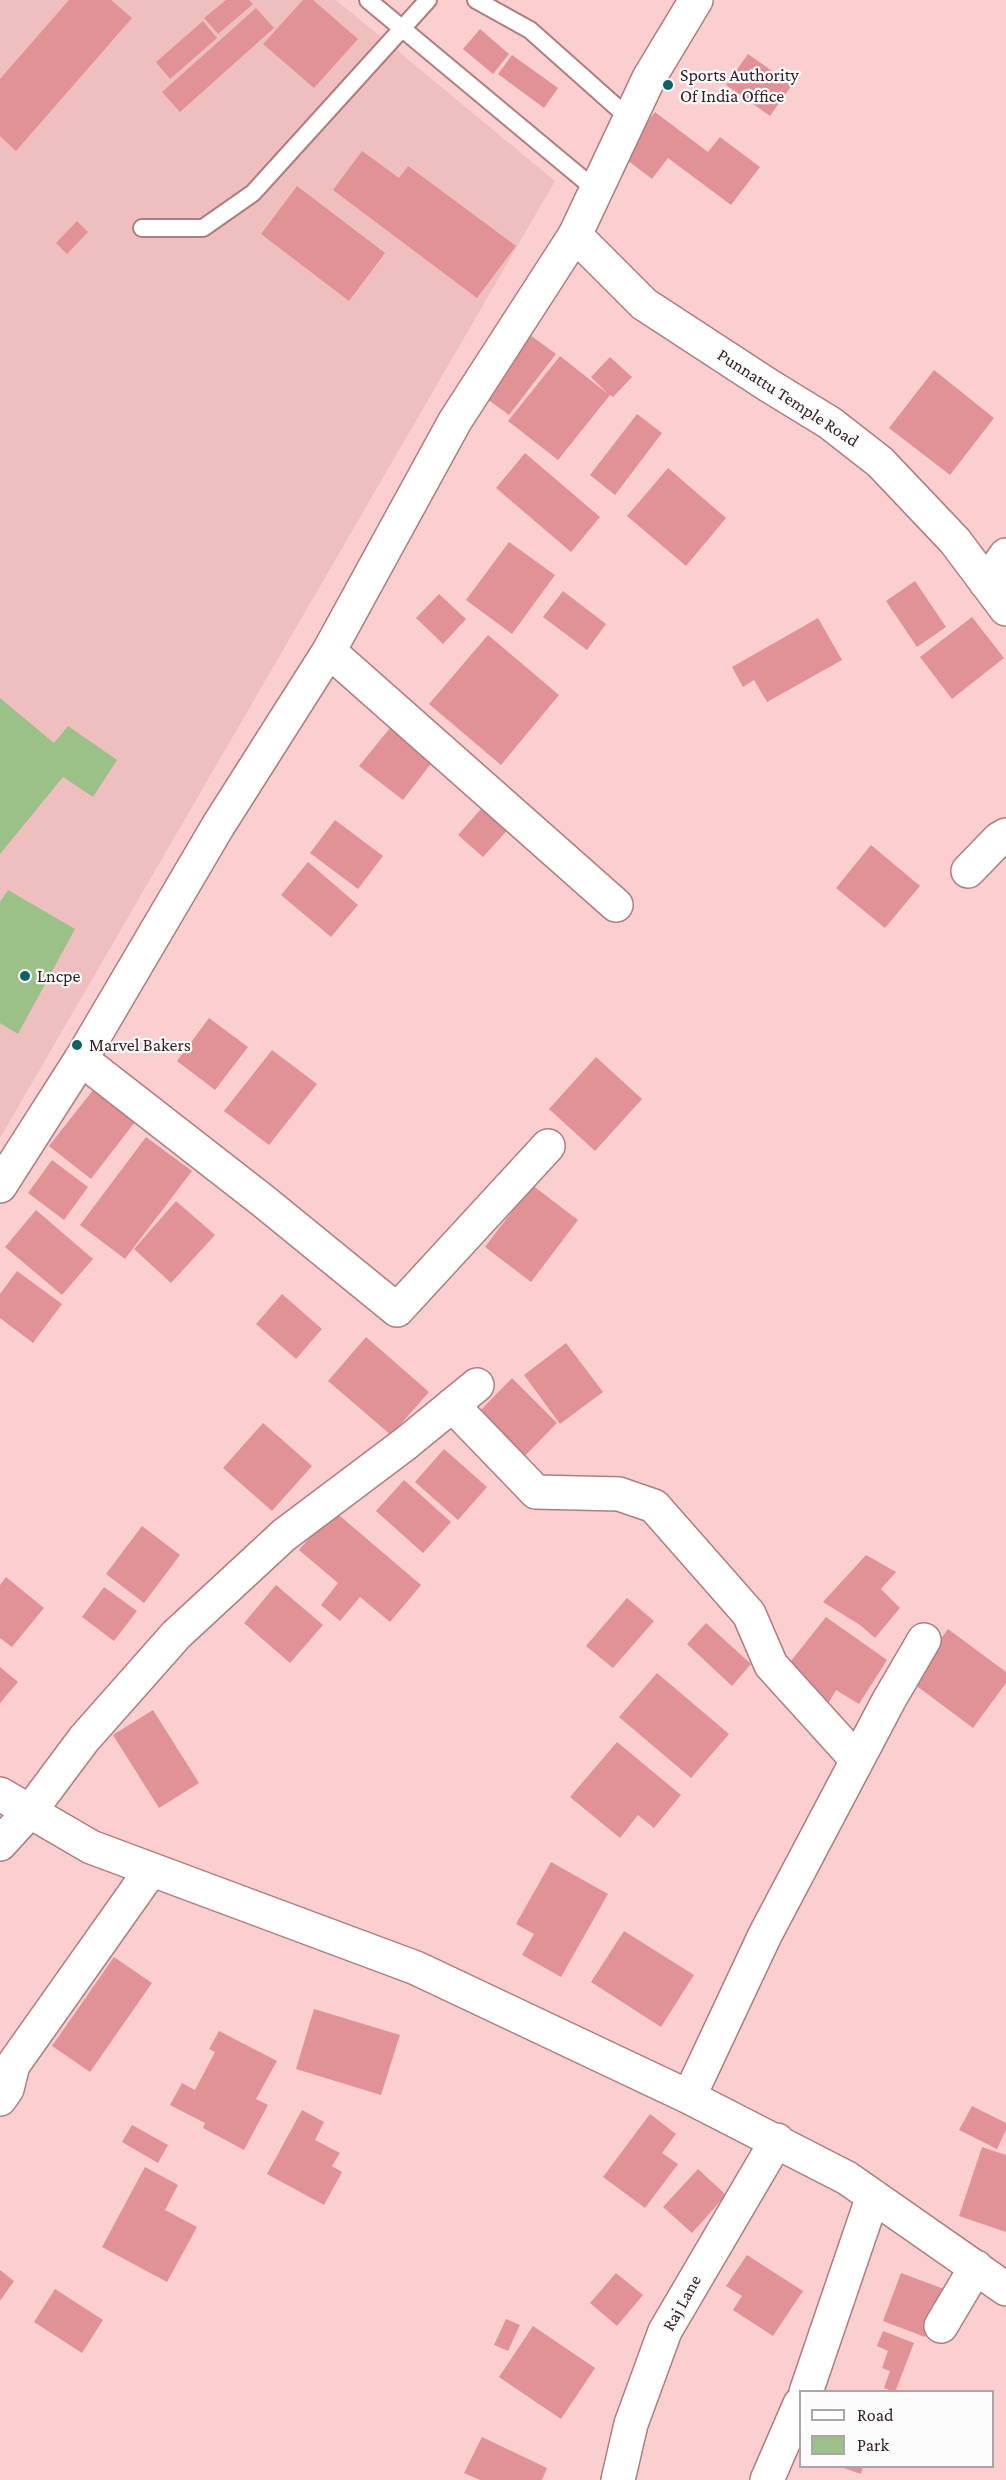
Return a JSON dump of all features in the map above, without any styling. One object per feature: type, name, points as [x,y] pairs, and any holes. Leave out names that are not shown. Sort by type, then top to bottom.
[{"type":"street","points":[[0,1186],[81,1059],[218,826],[329,651],[455,421],[575,235],[649,78],[696,0]]},
{"type":"street","name":"Punnattu Temple Road","points":[[575,235],[644,304],[830,423],[880,462],[955,541],[1006,609]]},
{"type":"street","points":[[986,583],[1006,555]]},
{"type":"street","points":[[329,651],[616,905]]},
{"type":"street","points":[[968,872],[999,839],[1006,835]]},
{"type":"street","points":[[81,1059],[262,1200],[397,1310],[548,1146]]},
{"type":"street","points":[[0,1844],[31,1810],[84,1739],[176,1635],[284,1535],[405,1444],[477,1385]]},
{"type":"street","points":[[452,1405],[536,1492],[619,1494],[654,1506],[749,1614],[771,1665],[857,1760]]},
{"type":"street","points":[[689,2097],[751,1963],[857,1760],[924,1640]]},
{"type":"street","points":[[0,1794],[91,1847],[416,1968],[777,2140],[847,2178],[1006,2289]]},
{"type":"street","points":[[0,2099],[8,2089],[13,2065],[151,1870]]},
{"type":"street","name":"Raj Lane","points":[[618,2480],[631,2424],[665,2331],[777,2140]]},
{"type":"street","points":[[806,2390],[873,2196]]},
{"type":"street","points":[[941,2326],[976,2267]]},
{"type":"street","points":[[767,2480],[799,2408]]},
{"type":"lane","points":[[368,0],[596,190]]},
{"type":"lane","points":[[142,228],[203,228],[253,193],[428,0]]},
{"type":"lane","points":[[476,0],[530,30],[630,119]]},
{"type":"shaded area","points":[[0,0],[336,0],[555,181],[0,1138]]},
{"type":"green space","points":[[0,698],[54,743],[68,726],[117,760],[93,797],[63,777],[0,854]]},
{"type":"green space","name":"Lncpe","points":[[8,890],[75,929],[18,1034],[0,1023],[0,902]]},
{"type":"building","points":[[69,0],[111,0],[132,18],[16,151],[0,136],[0,79]]},
{"type":"building","points":[[226,0],[249,0],[253,4],[218,34],[204,18]]},
{"type":"building","points":[[303,0],[313,0],[358,39],[314,88],[263,44]]},
{"type":"building","points":[[256,8],[274,28],[180,112],[162,92]]},
{"type":"building","points":[[203,21],[217,38],[170,79],[156,62]]},
{"type":"building","points":[[480,29],[509,54],[493,74],[463,49]]},
{"type":"building","points":[[748,54],[792,85],[770,116],[726,85]]},
{"type":"building","points":[[512,55],[558,88],[544,108],[498,74]]},
{"type":"building","points":[[655,112],[708,152],[720,137],[760,167],[731,205],[668,158],[652,179],[622,156]]},
{"type":"building","points":[[362,151],[399,178],[408,166],[516,246],[477,298],[333,190]]},
{"type":"building","points":[[297,186],[385,253],[349,301],[261,234]]},
{"type":"building","points":[[77,221],[88,232],[67,254],[56,243]]},
{"type":"building","points":[[530,335],[556,354],[509,415],[483,396]]},
{"type":"building","points":[[560,356],[608,394],[591,377],[610,357],[632,377],[613,397],[610,395],[558,460],[508,421]]},
{"type":"building","points":[[934,370],[994,418],[950,475],[889,428]]},
{"type":"building","points":[[637,414],[662,433],[615,495],[590,475]]},
{"type":"building","points":[[525,453],[600,517],[571,552],[496,488]]},
{"type":"building","points":[[668,468],[726,518],[686,566],[627,516]]},
{"type":"building","points":[[509,542],[555,575],[512,634],[466,600]]},
{"type":"building","points":[[915,581],[946,627],[917,647],[886,601]]},
{"type":"building","points":[[563,591],[606,624],[587,650],[543,617]]},
{"type":"building","points":[[439,594],[466,619],[443,644],[416,618]]},
{"type":"building","points":[[972,617],[1004,658],[952,699],[920,657]]},
{"type":"building","points":[[818,618],[842,660],[767,702],[754,680],[743,687],[732,667]]},
{"type":"building","points":[[488,635],[559,695],[501,765],[429,704]]},
{"type":"building","points":[[390,728],[433,761],[403,800],[359,766]]},
{"type":"building","points":[[488,801],[513,824],[483,857],[458,835]]},
{"type":"building","points":[[335,820],[383,856],[358,889],[310,853]]},
{"type":"building","points":[[871,845],[920,886],[885,928],[836,888]]},
{"type":"building","points":[[308,862],[358,905],[331,937],[281,895]]},
{"type":"building","points":[[209,1018],[248,1047],[215,1090],[177,1061]]},
{"type":"building","points":[[272,1050],[317,1084],[269,1145],[224,1111]]},
{"type":"building","points":[[596,1057],[642,1099],[595,1151],[549,1109]]},
{"type":"building","points":[[97,1085],[138,1118],[91,1179],[49,1146]]},
{"type":"building","points":[[146,1137],[192,1171],[125,1259],[80,1225]]},
{"type":"building","points":[[52,1160],[88,1187],[64,1220],[28,1193]]},
{"type":"building","points":[[532,1185],[578,1220],[531,1282],[485,1247]]},
{"type":"building","points":[[176,1201],[215,1235],[171,1283],[134,1249]]},
{"type":"building","points":[[36,1210],[93,1259],[62,1295],[5,1247]]},
{"type":"building","points":[[17,1271],[62,1304],[33,1343],[0,1318],[0,1294]]},
{"type":"building","points":[[282,1294],[322,1329],[296,1359],[256,1324]]},
{"type":"building","points":[[366,1337],[429,1392],[391,1435],[328,1381]]},
{"type":"building","points":[[566,1343],[603,1392],[560,1424],[524,1375]]},
{"type":"building","points":[[512,1378],[557,1423],[517,1464],[472,1419]]},
{"type":"building","points":[[263,1423],[312,1466],[272,1511],[223,1468]]},
{"type":"building","points":[[444,1449],[487,1487],[458,1520],[415,1482]]},
{"type":"building","points":[[404,1480],[451,1522],[423,1553],[376,1511]]},
{"type":"building","points":[[333,1510],[421,1585],[390,1622],[360,1597],[340,1621],[321,1605],[338,1583],[299,1550]]},
{"type":"building","points":[[142,1526],[180,1555],[144,1603],[106,1574]]},
{"type":"building","points":[[866,1555],[896,1572],[881,1589],[900,1608],[875,1638],[860,1625],[823,1602]]},
{"type":"building","points":[[6,1577],[44,1608],[12,1647],[0,1638],[0,1585]]},
{"type":"building","points":[[276,1585],[323,1625],[290,1663],[244,1623]]},
{"type":"building","points":[[104,1587],[137,1611],[114,1641],[82,1617]]},
{"type":"building","points":[[627,1598],[654,1621],[613,1668],[586,1646]]},
{"type":"building","points":[[826,1617],[887,1660],[859,1704],[836,1690],[828,1704],[783,1671]]},
{"type":"building","points":[[706,1623],[751,1664],[732,1686],[687,1644]]},
{"type":"building","points":[[948,1629],[1006,1672],[1006,1683],[973,1728],[910,1681]]},
{"type":"building","points":[[0,1667],[18,1682],[0,1703]]},
{"type":"building","points":[[657,1673],[729,1734],[691,1778],[619,1717]]},
{"type":"building","points":[[153,1710],[199,1783],[159,1808],[113,1735]]},
{"type":"building","points":[[617,1742],[681,1795],[654,1828],[638,1815],[620,1838],[570,1797]]},
{"type":"building","points":[[551,1862],[608,1894],[561,1977],[522,1955],[534,1934],[516,1924]]},
{"type":"building","points":[[624,1931],[694,1975],[661,2027],[591,1982]]},
{"type":"building","points":[[114,1957],[152,1983],[90,2072],[52,2046]]},
{"type":"building","points":[[314,2009],[400,2035],[381,2095],[296,2069]]},
{"type":"building","points":[[219,2031],[277,2061],[256,2099],[268,2105],[244,2150],[203,2128],[205,2123],[170,2105],[182,2083],[195,2090],[215,2052],[209,2049]]},
{"type":"building","points":[[972,2106],[1006,2123],[1006,2130],[997,2149],[959,2130]]},
{"type":"building","points":[[302,2110],[324,2122],[315,2140],[340,2153],[332,2166],[342,2172],[324,2205],[267,2174]]},
{"type":"building","points":[[650,2114],[676,2134],[662,2153],[678,2164],[645,2208],[603,2177]]},
{"type":"building","points":[[132,2125],[168,2145],[158,2163],[122,2142]]},
{"type":"building","points":[[982,2147],[1006,2155],[1006,2232],[959,2216]]},
{"type":"building","points":[[145,2167],[178,2185],[165,2210],[197,2227],[167,2282],[102,2247]]},
{"type":"building","points":[[698,2169],[726,2195],[692,2233],[663,2207]]},
{"type":"building","points":[[747,2255],[803,2291],[773,2336],[733,2310],[742,2296],[726,2286]]},
{"type":"building","points":[[0,2270],[14,2281],[0,2301]]},
{"type":"building","points":[[616,2273],[643,2295],[617,2326],[590,2303]]},
{"type":"building","points":[[901,2273],[944,2289],[925,2337],[883,2321]]},
{"type":"building","points":[[55,2289],[103,2320],[82,2353],[34,2322]]},
{"type":"building","points":[[506,2319],[520,2325],[508,2351],[494,2345]]},
{"type":"building","points":[[533,2326],[595,2368],[561,2419],[499,2377]]},
{"type":"building","points":[[883,2331],[914,2343],[896,2390],[884,2388],[890,2371],[882,2368],[888,2351],[877,2346]]},
{"type":"building","points":[[482,2437],[547,2468],[542,2480],[480,2480],[464,2473]]},
{"type":"building","points":[[844,2468],[862,2468],[861,2474]]},
{"type":"place","name":"Sports Authority Of India Office","points":[[668,85]]},
{"type":"place","name":"Lncpe","points":[[25,976]]},
{"type":"place","name":"Marvel Bakers","points":[[77,1045]]}]
